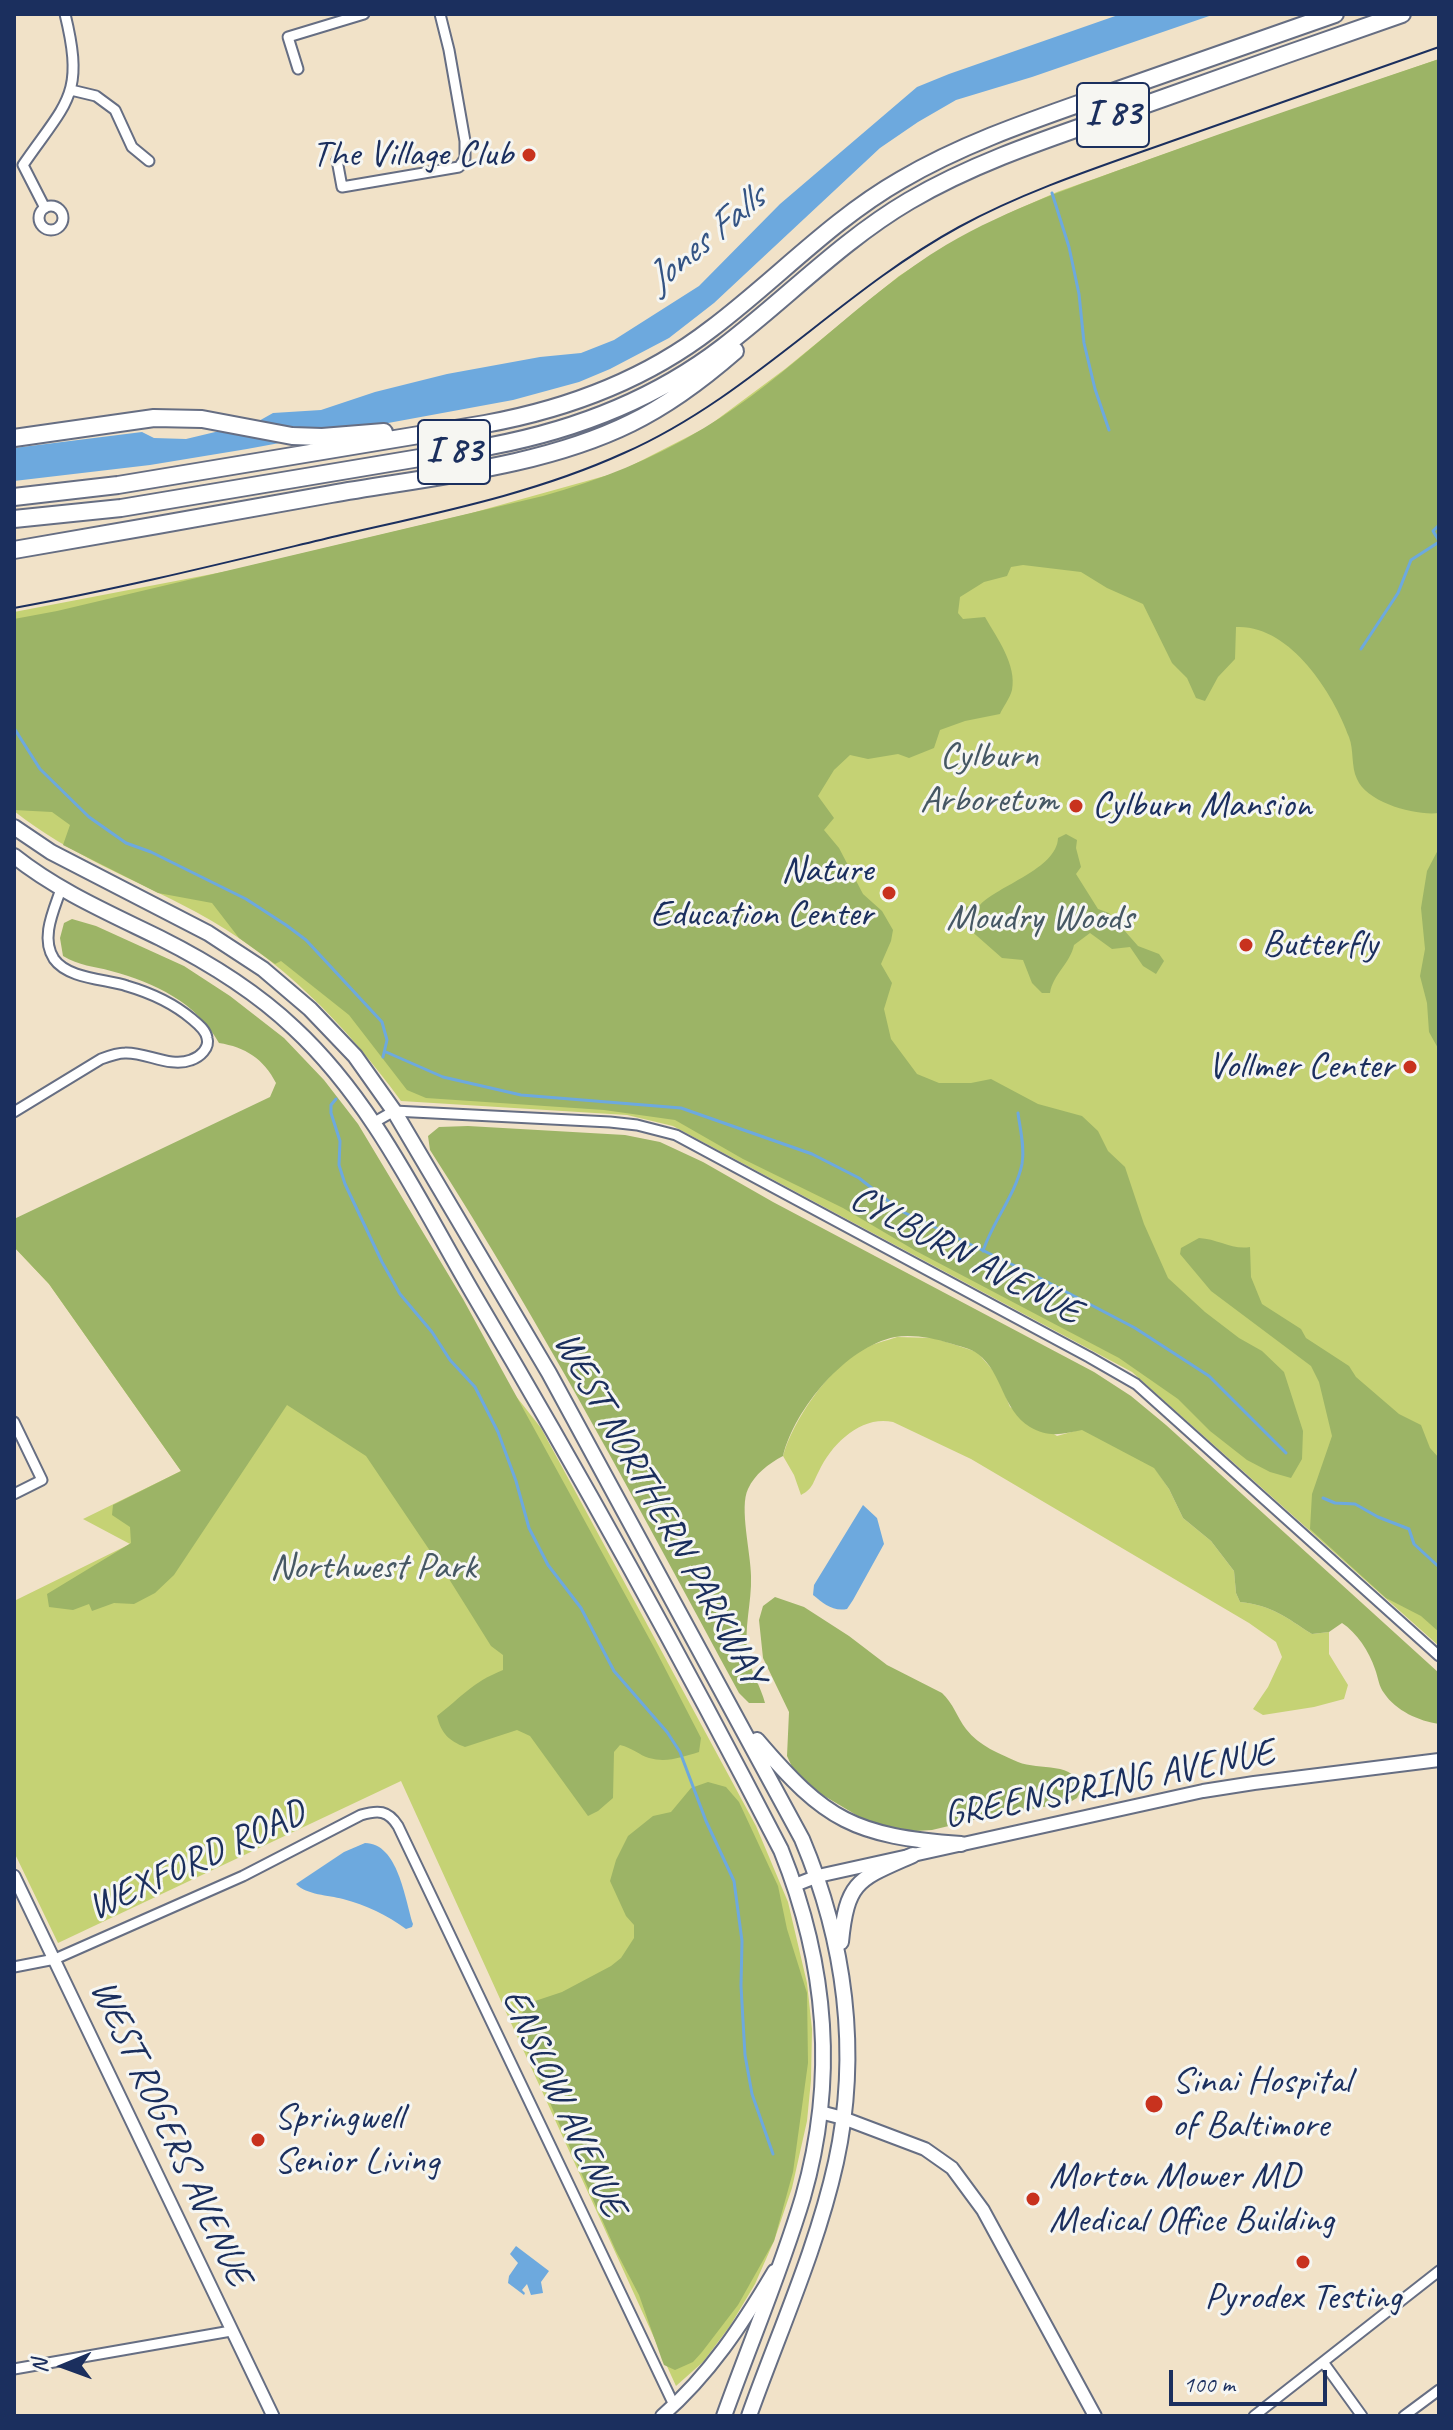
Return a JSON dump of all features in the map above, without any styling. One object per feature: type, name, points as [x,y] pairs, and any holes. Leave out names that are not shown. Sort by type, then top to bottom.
[{"type":"highway","name":"I 83","points":[[14,497],[118,485],[485,424],[584,398],[650,370],[712,329],[863,205],[934,161],[1047,115],[1335,14]]},
{"type":"highway","name":"I 83","points":[[18,520],[121,508],[491,446],[593,419],[625,406],[692,370],[841,250],[908,201],[979,166],[1057,135],[1402,14]]},
{"type":"highway","points":[[14,550],[495,465],[599,437],[642,417],[698,381],[733,353],[841,250]]},
{"type":"highway","points":[[14,438],[85,430],[139,419],[202,419],[281,435],[322,437],[485,424]]},
{"type":"main road","name":"WEST NORTHERN PARKWAY","points":[[14,827],[76,866],[208,933],[263,969],[331,1031],[362,1065],[394,1111],[556,1385],[780,1796],[818,1876],[840,1955],[847,2035],[843,2118],[826,2200],[749,2416]]},
{"type":"main road","name":"WEST NORTHERN PARKWAY","points":[[14,856],[61,889],[173,945],[248,990],[312,1046],[335,1071],[373,1123],[560,1441],[759,1808],[795,1885],[813,1947],[822,2001],[824,2075],[820,2112],[804,2194],[724,2416]]},
{"type":"main road","points":[[737,1717],[802,1791],[841,1819],[883,1835],[961,1844]]},
{"type":"main road","name":"GREENSPRING AVENUE","points":[[795,1885],[818,1876],[1235,1786],[1439,1760]]},
{"type":"main road","points":[[840,1955],[844,1914],[852,1893],[872,1873],[913,1855]]},
{"type":"main road","points":[[820,2112],[925,2149],[952,2168],[983,2210],[1095,2416]]},
{"type":"main road","points":[[662,2416],[718,2359],[737,2334],[782,2258]]},
{"type":"street","points":[[45,208],[23,165],[59,116],[71,90],[74,55],[65,14]]},
{"type":"street","points":[[298,69],[288,37],[364,14]]},
{"type":"street","points":[[337,160],[342,187],[459,167],[465,158],[465,141],[440,14]]},
{"type":"street","points":[[71,90],[96,96],[115,110],[132,147],[149,161]]},
{"type":"street","points":[[14,1112],[113,1054],[137,1053],[178,1062],[188,1061],[207,1047],[208,1038],[204,1031],[180,1009],[128,986],[69,970],[54,959],[48,940],[49,928],[61,889]]},
{"type":"street","points":[[373,1123],[394,1111]]},
{"type":"street","name":"CYLBURN AVENUE","points":[[394,1111],[610,1122],[676,1135],[1136,1384],[1439,1656]]},
{"type":"street","points":[[14,1422],[42,1480],[14,1494]]},
{"type":"street","name":"WEXFORD ROAD","points":[[14,1967],[55,1959],[243,1876],[361,1815],[379,1811],[386,1813],[398,1826]]},
{"type":"street","name":"ENSLOW AVENUE","points":[[398,1826],[674,2405]]},
{"type":"street","name":"WEST ROGERS AVENUE","points":[[14,1876],[273,2416]]},
{"type":"street","points":[[1254,2416],[1439,2271]]},
{"type":"street","points":[[14,2369],[231,2331]]},
{"type":"street","points":[[1323,2362],[1362,2416]]},
{"type":"street","points":[[1404,2416],[1439,2390]]},
{"type":"green space","name":"Cylburn Arboretum","points":[[1439,59],[1439,1646],[1132,1372],[673,1126],[627,1115],[401,1101],[334,1020],[256,950],[196,912],[57,841],[14,811],[14,612],[233,570],[468,514],[619,472],[707,427],[785,369],[899,276],[947,245],[1007,214],[1057,192]]},
{"type":"green space","name":"Cylburn Arboretum","points":[[1439,59],[1439,813],[1393,806],[1362,787],[1355,774],[1349,737],[1332,700],[1306,664],[1274,637],[1255,629],[1236,627],[1235,659],[1218,677],[1205,701],[1196,698],[1187,678],[1172,663],[1143,604],[1081,572],[1023,565],[1011,567],[1007,576],[984,582],[960,597],[958,613],[963,619],[985,617],[1009,661],[1012,690],[1000,714],[940,730],[934,748],[909,758],[898,754],[868,759],[850,755],[834,770],[818,796],[834,818],[824,830],[839,848],[863,894],[882,911],[893,930],[881,964],[892,983],[884,1009],[891,1039],[917,1074],[939,1083],[971,1083],[991,1079],[1038,1104],[1082,1116],[1098,1131],[1108,1151],[1125,1167],[1144,1224],[1168,1278],[1205,1312],[1262,1351],[1284,1372],[1303,1431],[1302,1459],[1291,1478],[1247,1460],[1210,1431],[1178,1399],[1119,1358],[675,1120],[604,1110],[426,1098],[407,1090],[349,1015],[281,961],[275,964],[239,938],[212,903],[158,893],[63,845],[70,825],[52,812],[14,810],[14,619],[543,496],[606,476],[665,449],[736,407],[884,288],[970,232],[1019,208],[1095,179]]},
{"type":"green space","name":"Moudry Woods","points":[[1066,834],[1077,840],[1081,867],[1076,874],[1098,909],[1109,913],[1138,946],[1159,954],[1164,961],[1156,974],[1143,966],[1130,947],[1112,949],[1090,933],[1074,945],[1050,993],[1042,993],[1032,983],[1023,960],[1002,958],[960,921],[959,913],[963,907],[980,905],[1037,868],[1055,849],[1058,838]]},
{"type":"green space","points":[[1439,848],[1439,1050],[1429,1032],[1427,1003],[1420,976],[1425,949],[1421,908],[1427,871]]},
{"type":"green space","points":[[72,919],[96,926],[184,966],[230,996],[284,1038],[324,1080],[358,1124],[463,1299],[655,1649],[701,1738],[699,1752],[662,1760],[645,1757],[620,1745],[614,1752],[613,1798],[588,1816],[530,1736],[517,1730],[465,1747],[450,1739],[443,1732],[437,1716],[475,1685],[503,1670],[503,1655],[491,1646],[366,1456],[287,1405],[174,1575],[155,1593],[134,1604],[114,1603],[92,1611],[89,1604],[73,1610],[49,1607],[47,1594],[131,1543],[130,1527],[112,1515],[113,1505],[181,1471],[49,1284],[14,1247],[14,1219],[270,1097],[276,1083],[260,1061],[245,1051],[219,1043],[199,1016],[173,996],[143,982],[63,956],[60,938],[64,923]]},
{"type":"green space","points":[[439,1127],[625,1135],[660,1142],[703,1162],[1094,1372],[1131,1396],[1166,1425],[1439,1673],[1439,1724],[1408,1714],[1389,1699],[1381,1688],[1366,1649],[1342,1623],[1329,1632],[1312,1634],[1271,1609],[1240,1602],[1234,1571],[1211,1541],[1183,1518],[1169,1489],[1154,1468],[1082,1430],[1049,1434],[1030,1427],[1014,1411],[993,1371],[978,1354],[943,1341],[908,1336],[877,1343],[841,1366],[811,1400],[789,1438],[783,1456],[762,1470],[748,1489],[745,1519],[751,1586],[747,1646],[749,1662],[765,1703],[749,1703],[739,1693],[628,1487],[512,1283],[430,1150],[428,1136]]},
{"type":"green space","name":"Northwest Park","points":[[14,1219],[482,1353],[541,1428],[756,1826],[788,1902],[807,1983],[812,2029],[811,2080],[807,2121],[792,2188],[755,2284],[730,2326],[703,2362],[676,2386],[401,1781],[58,1943],[14,1852],[14,1601],[130,1544],[83,1519],[181,1471],[49,1284],[14,1247]]},
{"type":"green space","points":[[1199,1238],[1250,1247],[1251,1277],[1262,1304],[1349,1366],[1356,1377],[1399,1414],[1421,1425],[1430,1448],[1439,1458],[1439,1632],[1421,1616],[1386,1598],[1310,1529],[1312,1494],[1332,1436],[1319,1382],[1311,1366],[1211,1291],[1180,1254],[1181,1248]]},
{"type":"green space","points":[[897,1337],[934,1338],[977,1352],[997,1375],[1010,1407],[1057,1436],[1082,1429],[1154,1467],[1183,1518],[1211,1541],[1234,1571],[1240,1602],[1271,1609],[1312,1634],[1329,1632],[1329,1654],[1348,1685],[1344,1699],[1263,1715],[1253,1709],[1282,1657],[1276,1642],[1249,1623],[971,1459],[893,1422],[870,1423],[849,1433],[832,1451],[810,1488],[801,1495],[783,1456],[803,1412],[825,1382],[849,1358],[865,1348]]},
{"type":"green space","points":[[775,1597],[804,1607],[887,1665],[942,1693],[966,1729],[990,1749],[1027,1765],[1056,1768],[1072,1774],[1081,1790],[1077,1798],[1070,1802],[916,1831],[873,1825],[821,1794],[793,1769],[787,1756],[789,1712],[763,1658],[759,1620],[763,1606]]},
{"type":"green space","points":[[708,1782],[726,1787],[739,1802],[778,1886],[787,1929],[807,1993],[808,2063],[793,2172],[774,2241],[738,2305],[702,2352],[693,2362],[675,2370],[664,2365],[639,2295],[616,2251],[521,2038],[517,2018],[532,2002],[562,1992],[621,1958],[634,1938],[634,1925],[626,1916],[610,1881],[616,1860],[628,1836],[653,1816],[671,1812],[691,1788]]},
{"type":"water","name":"Jones Falls","points":[[1121,14],[1215,14],[956,100],[918,122],[880,148],[714,303],[669,338],[610,369],[579,382],[513,400],[150,465],[14,481],[14,448],[142,432],[154,438],[186,439],[257,422],[273,413],[321,410],[375,392],[447,374],[581,353],[614,340],[699,286],[780,204],[917,87]]},
{"type":"water","points":[[863,1505],[877,1518],[884,1544],[847,1609],[833,1608],[813,1595],[814,1585]]},
{"type":"water","points":[[365,1843],[376,1845],[393,1862],[403,1887],[412,1927],[406,1929],[368,1907],[312,1893],[296,1884],[344,1852]]},
{"type":"water","points":[[516,2246],[549,2271],[541,2282],[543,2293],[531,2295],[527,2284],[522,2290],[524,2295],[508,2283],[518,2263],[510,2254]]},
{"type":"waterway","points":[[1052,193],[1069,247],[1079,294],[1084,343],[1095,389],[1109,430]]},
{"type":"waterway","points":[[1439,525],[1433,531],[1439,541]]},
{"type":"waterway","points":[[1361,649],[1398,593],[1411,560],[1439,542]]},
{"type":"waterway","points":[[14,728],[40,769],[89,817],[126,843],[151,852],[246,899],[306,940],[382,1022],[387,1040],[383,1057]]},
{"type":"waterway","points":[[386,1052],[443,1077],[521,1095],[681,1108],[812,1154],[859,1178],[901,1211],[1135,1328],[1209,1376],[1286,1453]]},
{"type":"waterway","points":[[336,1099],[331,1105],[331,1113],[340,1141],[339,1165],[382,1262],[400,1294],[432,1332],[450,1360],[475,1387],[498,1432],[529,1528],[548,1565],[581,1608],[614,1671],[667,1732],[680,1752],[706,1821],[734,1881],[742,1941],[745,2055],[752,2094],[773,2154]]},
{"type":"waterway","points":[[983,1251],[1015,1186],[1022,1164],[1023,1145],[1018,1113]]},
{"type":"waterway","points":[[1323,1498],[1335,1503],[1355,1504],[1409,1529],[1414,1544],[1439,1567]]},
{"type":"tram line","points":[[14,608],[137,583],[449,510],[520,491],[590,467],[669,430],[712,404],[874,282],[916,253],[985,214],[1093,169],[1439,47]]},
{"type":"place","name":"The Village Club","points":[[529,155]]},
{"type":"place","name":"Cylburn Mansion","points":[[1076,806]]},
{"type":"place","name":"Nature Education Center","points":[[889,893]]},
{"type":"place","name":"Butterfly","points":[[1246,945]]},
{"type":"place","name":"Vollmer Center","points":[[1410,1067]]},
{"type":"place","name":"Sinai Hospital of Baltimore","points":[[1154,2104]]},
{"type":"place","name":"Springwell Senior Living","points":[[258,2140]]},
{"type":"place","name":"Morton Mower MD Medical Office Building","points":[[1033,2199]]},
{"type":"place","name":"Pyrodex Testing","points":[[1303,2262]]}]
